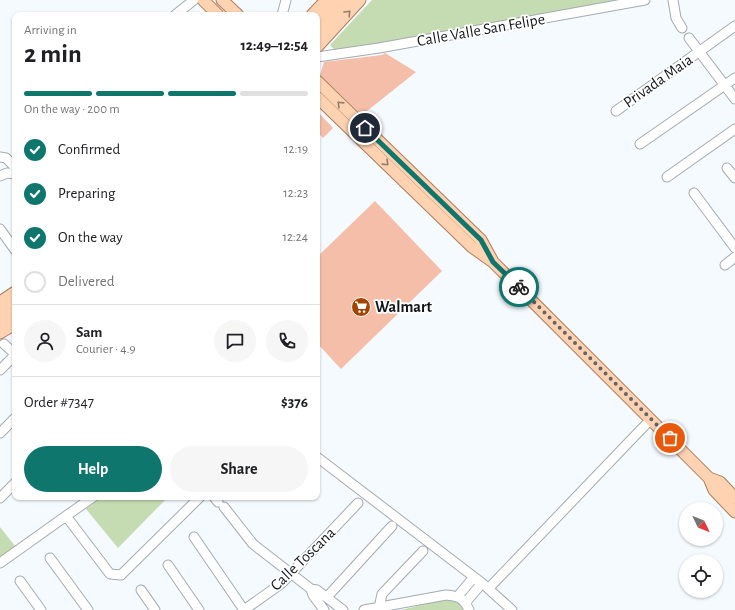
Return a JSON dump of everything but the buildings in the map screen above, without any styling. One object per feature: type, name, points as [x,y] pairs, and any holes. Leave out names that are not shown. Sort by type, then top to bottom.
[{"type":"main road","points":[[203,0],[215,12]]},
{"type":"main road","points":[[222,0],[235,12]]},
{"type":"main road","points":[[315,12],[326,0]]},
{"type":"main road","points":[[320,19],[337,0]]},
{"type":"main road","points":[[320,32],[348,0]]},
{"type":"main road","points":[[320,44],[360,0]]},
{"type":"main road","points":[[320,84],[481,240],[493,262]]},
{"type":"main road","points":[[320,100],[472,247],[493,262],[651,418],[709,478],[714,490],[735,512]]},
{"type":"main road","points":[[0,302],[12,294]]},
{"type":"main road","points":[[0,312],[12,305]]},
{"type":"main road","points":[[0,323],[12,316]]},
{"type":"main road","points":[[0,333],[12,326]]},
{"type":"main road","points":[[709,478],[720,482],[735,498]]},
{"type":"street","points":[[179,12],[194,0]]},
{"type":"street","points":[[283,12],[286,0]]},
{"type":"street","name":"Calle Valle San Felipe","points":[[320,57],[379,48],[645,0]]},
{"type":"street","points":[[673,0],[676,18],[682,28]]},
{"type":"street","name":"Privada Maia","points":[[616,111],[735,26]]},
{"type":"street","points":[[689,38],[735,99]]},
{"type":"street","points":[[640,144],[735,78]]},
{"type":"street","points":[[667,177],[735,129]]},
{"type":"street","points":[[0,157],[6,158],[12,164]]},
{"type":"street","points":[[727,168],[735,178]]},
{"type":"street","points":[[0,176],[7,173],[12,174]]},
{"type":"street","points":[[694,193],[735,248]]},
{"type":"street","points":[[0,229],[12,246]]},
{"type":"street","points":[[724,265],[735,256]]},
{"type":"street","points":[[4,344],[12,351]]},
{"type":"street","points":[[0,370],[12,357]]},
{"type":"street","points":[[464,603],[485,586],[651,418]]},
{"type":"street","points":[[0,433],[12,421]]},
{"type":"street","points":[[320,459],[474,577],[512,610]]},
{"type":"street","points":[[0,498],[12,486]]},
{"type":"street","points":[[0,563],[89,500]]},
{"type":"street","points":[[66,516],[110,574],[121,575],[197,500]]},
{"type":"street","points":[[218,502],[253,544],[311,590],[324,610]]},
{"type":"street","name":"Calle Toscana","points":[[244,610],[282,583],[358,504]]},
{"type":"street","points":[[327,597],[392,526]]},
{"type":"street","points":[[194,537],[244,610]]},
{"type":"street","points":[[374,609],[382,594],[423,551]]},
{"type":"street","points":[[50,558],[88,610]]},
{"type":"street","points":[[168,565],[199,610]]},
{"type":"street","points":[[464,603],[474,577]]},
{"type":"street","points":[[20,581],[41,610]]},
{"type":"street","points":[[141,590],[155,610]]},
{"type":"street","points":[[311,590],[317,590],[343,610]]},
{"type":"street","points":[[364,610],[438,596],[464,603]]},
{"type":"green space","points":[[372,0],[620,0],[336,51],[330,45]]},
{"type":"green space","points":[[96,500],[165,500],[118,548],[86,509]]},
{"type":"green space","points":[[0,527],[15,546],[0,557]]},
{"type":"green space","points":[[446,599],[457,601],[465,610],[401,610]]},
{"type":"way so far","points":[[519,287],[670,438]]},
{"type":"place","name":"Walmart","points":[[361,307]]},
{"type":"route","points":[[365,128],[481,240],[493,262],[519,287]]}]
